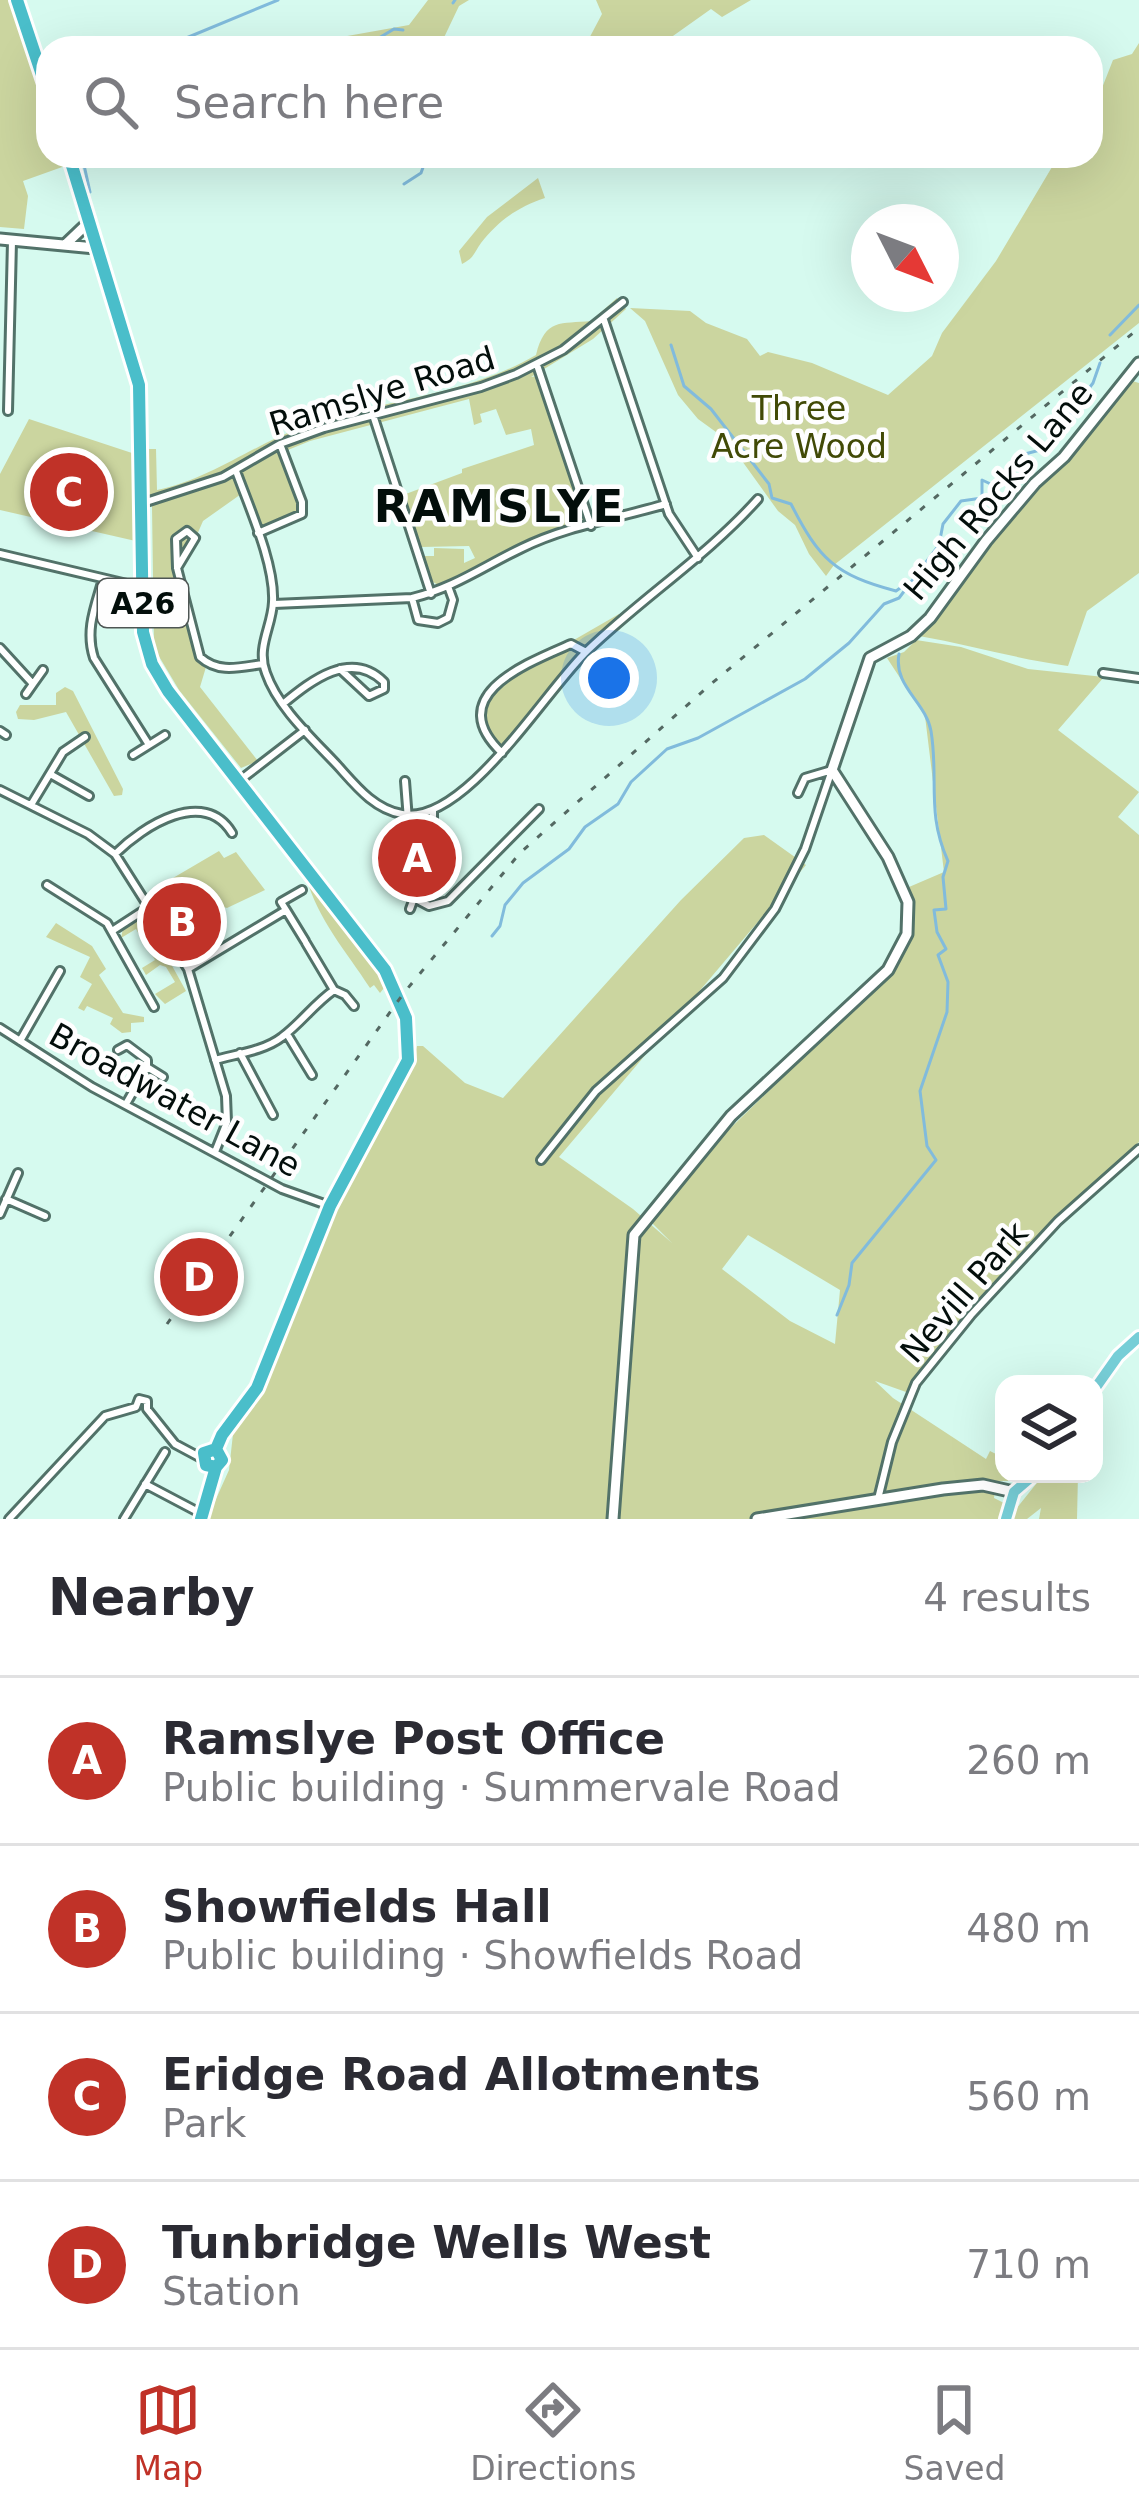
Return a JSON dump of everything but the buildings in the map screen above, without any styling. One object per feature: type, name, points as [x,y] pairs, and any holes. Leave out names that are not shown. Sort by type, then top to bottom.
[{"type":"highway","points":[[17,0],[36,57]]},
{"type":"highway","name":"A26","points":[[72,168],[140,386],[143,632],[152,664],[168,691],[380,961],[406,1018],[408,1060],[331,1206],[257,1388],[222,1435],[216,1449],[222,1456],[209,1463]]},
{"type":"highway","points":[[202,1517],[209,1463]]},
{"type":"main road","points":[[1103,1377],[1139,1337]]},
{"type":"main road","points":[[1006,1519],[1014,1492],[1024,1483]]},
{"type":"street","points":[[67,243],[88,223]]},
{"type":"street","points":[[8,411],[6,239],[95,248]]},
{"type":"street","name":"Ramslye Road","points":[[143,503],[236,471],[280,444],[481,387],[537,365],[623,302]]},
{"type":"street","points":[[604,320],[666,504],[698,558]]},
{"type":"street","name":"High Rocks Lane","points":[[832,770],[870,658],[911,636],[930,618],[986,541],[1035,482],[1064,457],[1139,363]]},
{"type":"street","points":[[537,365],[591,526]]},
{"type":"street","points":[[373,415],[431,593]]},
{"type":"street","points":[[258,533],[302,514],[280,444]]},
{"type":"street","points":[[236,471],[258,533],[274,604],[262,643],[263,664],[284,703],[362,793],[406,815],[433,810],[466,787],[502,753],[586,652],[724,537],[758,499]]},
{"type":"street","points":[[274,604],[412,598],[448,589],[523,547],[666,504]]},
{"type":"street","points":[[177,568],[194,544],[193,534],[187,531],[176,539],[177,568],[200,657],[225,669],[263,664]]},
{"type":"street","points":[[0,554],[143,588]]},
{"type":"street","points":[[103,579],[89,643],[100,669],[149,745]]},
{"type":"street","points":[[412,598],[418,620],[438,623],[448,617],[453,600],[448,589]]},
{"type":"street","points":[[502,753],[485,737],[479,722],[482,704],[494,685],[571,644],[586,652]]},
{"type":"street","points":[[0,647],[32,684]]},
{"type":"street","points":[[284,703],[318,675],[340,669],[369,670],[384,682],[380,694],[369,696],[340,669]]},
{"type":"street","points":[[26,694],[43,670]]},
{"type":"street","points":[[1103,673],[1139,678]]},
{"type":"street","points":[[239,781],[305,730]]},
{"type":"street","points":[[133,755],[165,735]]},
{"type":"street","points":[[31,805],[63,752],[85,737]]},
{"type":"street","points":[[798,793],[805,778],[832,770]]},
{"type":"street","points":[[541,1160],[596,1090],[723,978],[762,926],[805,849],[832,770]]},
{"type":"street","points":[[614,1519],[634,1235],[731,1116],[888,970],[907,934],[908,902],[888,857],[832,770]]},
{"type":"street","points":[[50,774],[89,796]]},
{"type":"street","points":[[405,782],[414,898],[410,909]]},
{"type":"street","points":[[0,790],[88,834],[115,854],[188,969],[228,1110],[215,1152]]},
{"type":"street","points":[[414,898],[429,906],[448,901],[539,809]]},
{"type":"street","points":[[115,854],[124,844],[189,810],[208,812],[230,826]]},
{"type":"street","points":[[410,838],[388,842],[384,853],[388,857],[431,850],[433,810]]},
{"type":"street","points":[[47,885],[102,918],[154,1007]]},
{"type":"street","points":[[302,890],[281,902],[334,990],[354,1006]]},
{"type":"street","points":[[112,931],[149,907]]},
{"type":"street","points":[[188,969],[286,910]]},
{"type":"street","points":[[20,1041],[60,971]]},
{"type":"street","points":[[215,1060],[270,1044],[287,1034],[313,1004],[334,990]]},
{"type":"street","name":"Broadwater Lane","points":[[0,1028],[54,1066],[282,1189],[331,1206]]},
{"type":"street","points":[[287,1034],[312,1075]]},
{"type":"street","points":[[118,1050],[127,1045],[135,1048],[147,1067],[163,1078]]},
{"type":"street","points":[[240,1053],[273,1115]]},
{"type":"street","points":[[126,1105],[147,1067]]},
{"type":"street","name":"Nevill Park","points":[[878,1500],[892,1442],[916,1383],[1058,1221],[1139,1149]]},
{"type":"street","points":[[0,1214],[18,1173]]},
{"type":"street","points":[[7,1199],[45,1216]]},
{"type":"street","points":[[9,1519],[105,1416],[136,1407],[143,1399],[175,1444],[209,1463]]},
{"type":"street","points":[[124,1519],[165,1452]]},
{"type":"street","points":[[145,1484],[202,1517]]},
{"type":"street","points":[[757,1519],[982,1485],[1014,1492]]},
{"type":"green space","points":[[0,0],[10,0],[36,81],[36,168],[59,168],[23,181],[28,196],[24,229],[0,227]]},
{"type":"green space","points":[[428,0],[469,0],[459,6],[445,36],[347,36],[409,25]]},
{"type":"green space","points":[[596,0],[751,0],[722,17],[711,9],[673,36],[590,36],[602,14]]},
{"type":"green space","name":"Three Acre Wood","points":[[1139,43],[1139,323],[826,576],[795,525],[778,511],[727,440],[698,419],[678,395],[645,321],[630,308],[690,311],[706,323],[747,339],[760,356],[768,352],[812,363],[888,395],[932,356],[942,333],[996,261],[1051,168],[1103,168],[1103,85],[1113,60],[1132,54]]},
{"type":"green space","points":[[538,178],[545,198],[502,221],[462,264],[459,251],[487,217]]},
{"type":"green space","points":[[617,298],[626,309],[593,339],[531,377],[538,376],[563,441],[574,492],[579,491],[590,526],[523,547],[446,589],[431,581],[423,556],[434,556],[434,548],[464,549],[464,563],[475,558],[469,546],[421,547],[403,495],[534,445],[531,429],[506,435],[496,409],[480,414],[482,422],[474,425],[469,399],[283,452],[301,513],[259,531],[244,492],[203,521],[176,569],[199,657],[206,667],[200,687],[258,761],[241,768],[179,690],[154,648],[152,507],[151,500],[146,500],[144,449],[156,449],[157,490],[177,485],[303,427],[452,389],[509,369],[536,355],[549,329],[591,321]]},
{"type":"green space","points":[[1129,380],[1139,383],[1139,573],[1087,611],[1068,666],[919,636],[933,624],[989,544]]},
{"type":"green space","points":[[29,419],[138,455],[140,542],[0,510],[0,474]]},
{"type":"green space","points":[[619,614],[622,618],[584,653],[502,752],[486,737],[482,704],[494,686]]},
{"type":"green space","points":[[916,640],[961,647],[1028,669],[1104,677],[1058,730],[1139,792],[1118,817],[1139,835],[1139,1142],[1000,1276],[906,1392],[875,1381],[986,1459],[990,1451],[995,1454],[994,1498],[1016,1509],[1037,1483],[1078,1483],[1077,1519],[1039,1519],[1041,1508],[1027,1519],[207,1519],[229,1470],[233,1434],[265,1381],[341,1195],[411,1068],[417,1046],[423,1046],[465,1083],[503,1098],[681,900],[744,838],[764,835],[806,865],[559,1157],[672,1243],[652,1223],[710,1148],[889,974],[914,928],[909,887],[944,872],[925,716],[887,658],[904,652]],"holes":[[[748,1235],[840,1290],[835,1344],[790,1321],[722,1269]]]},
{"type":"green space","points":[[65,687],[73,691],[122,795],[114,796],[66,712],[18,719],[20,705],[56,705],[56,693]]},
{"type":"green space","points":[[219,851],[224,858],[236,852],[265,890],[227,908],[210,903],[206,914],[197,919],[173,878]]},
{"type":"green space","points":[[306,877],[376,966],[384,988],[380,993],[374,985],[370,988],[334,935]]},
{"type":"green space","points":[[145,917],[186,991],[165,1004],[155,994],[175,982],[166,967],[160,965],[146,975],[142,968],[155,960],[136,929],[121,938],[123,929]]},
{"type":"green space","points":[[56,923],[92,946],[106,969],[99,975],[123,1013],[144,1017],[144,1022],[131,1023],[131,1032],[122,1033],[110,1024],[113,1018],[87,1006],[84,1011],[78,1008],[92,984],[80,977],[90,957],[46,937]]},
{"type":"waterway","points":[[191,36],[278,0]]},
{"type":"waterway","points":[[382,36],[403,30]]},
{"type":"waterway","points":[[85,168],[90,192]]},
{"type":"waterway","points":[[404,184],[423,168]]},
{"type":"waterway","points":[[1110,335],[1139,305]]},
{"type":"waterway","points":[[671,345],[684,386],[711,409],[769,484],[772,498],[791,504],[820,551],[858,578],[896,591],[903,586]]},
{"type":"waterway","points":[[492,936],[505,905],[523,883],[618,804],[631,782],[667,749],[698,738],[805,679],[849,643],[884,604],[899,598],[939,545],[943,524],[961,501],[982,498],[982,480],[995,486],[1021,455],[1044,449],[1093,383],[1100,363]]},
{"type":"waterway","points":[[837,1315],[852,1263],[936,1160],[927,1146],[920,1091],[947,1012],[948,982],[938,955],[946,949],[937,932],[934,910],[946,909],[943,877],[948,861],[937,827],[931,731],[905,685],[899,654]]},
{"type":"railway","points":[[167,1324],[403,994],[520,853],[711,684],[1139,328]]},
{"type":"place","name":"Eridge Road Allotments","points":[[69,492]]},
{"type":"place","name":"Ramslye Post Office","points":[[417,858]]},
{"type":"place","name":"Showfields Hall","points":[[182,922]]},
{"type":"place","name":"Tunbridge Wells West","points":[[199,1277]]},
{"type":"district","name":"RAMSLYE","points":[[500,506]]}]
